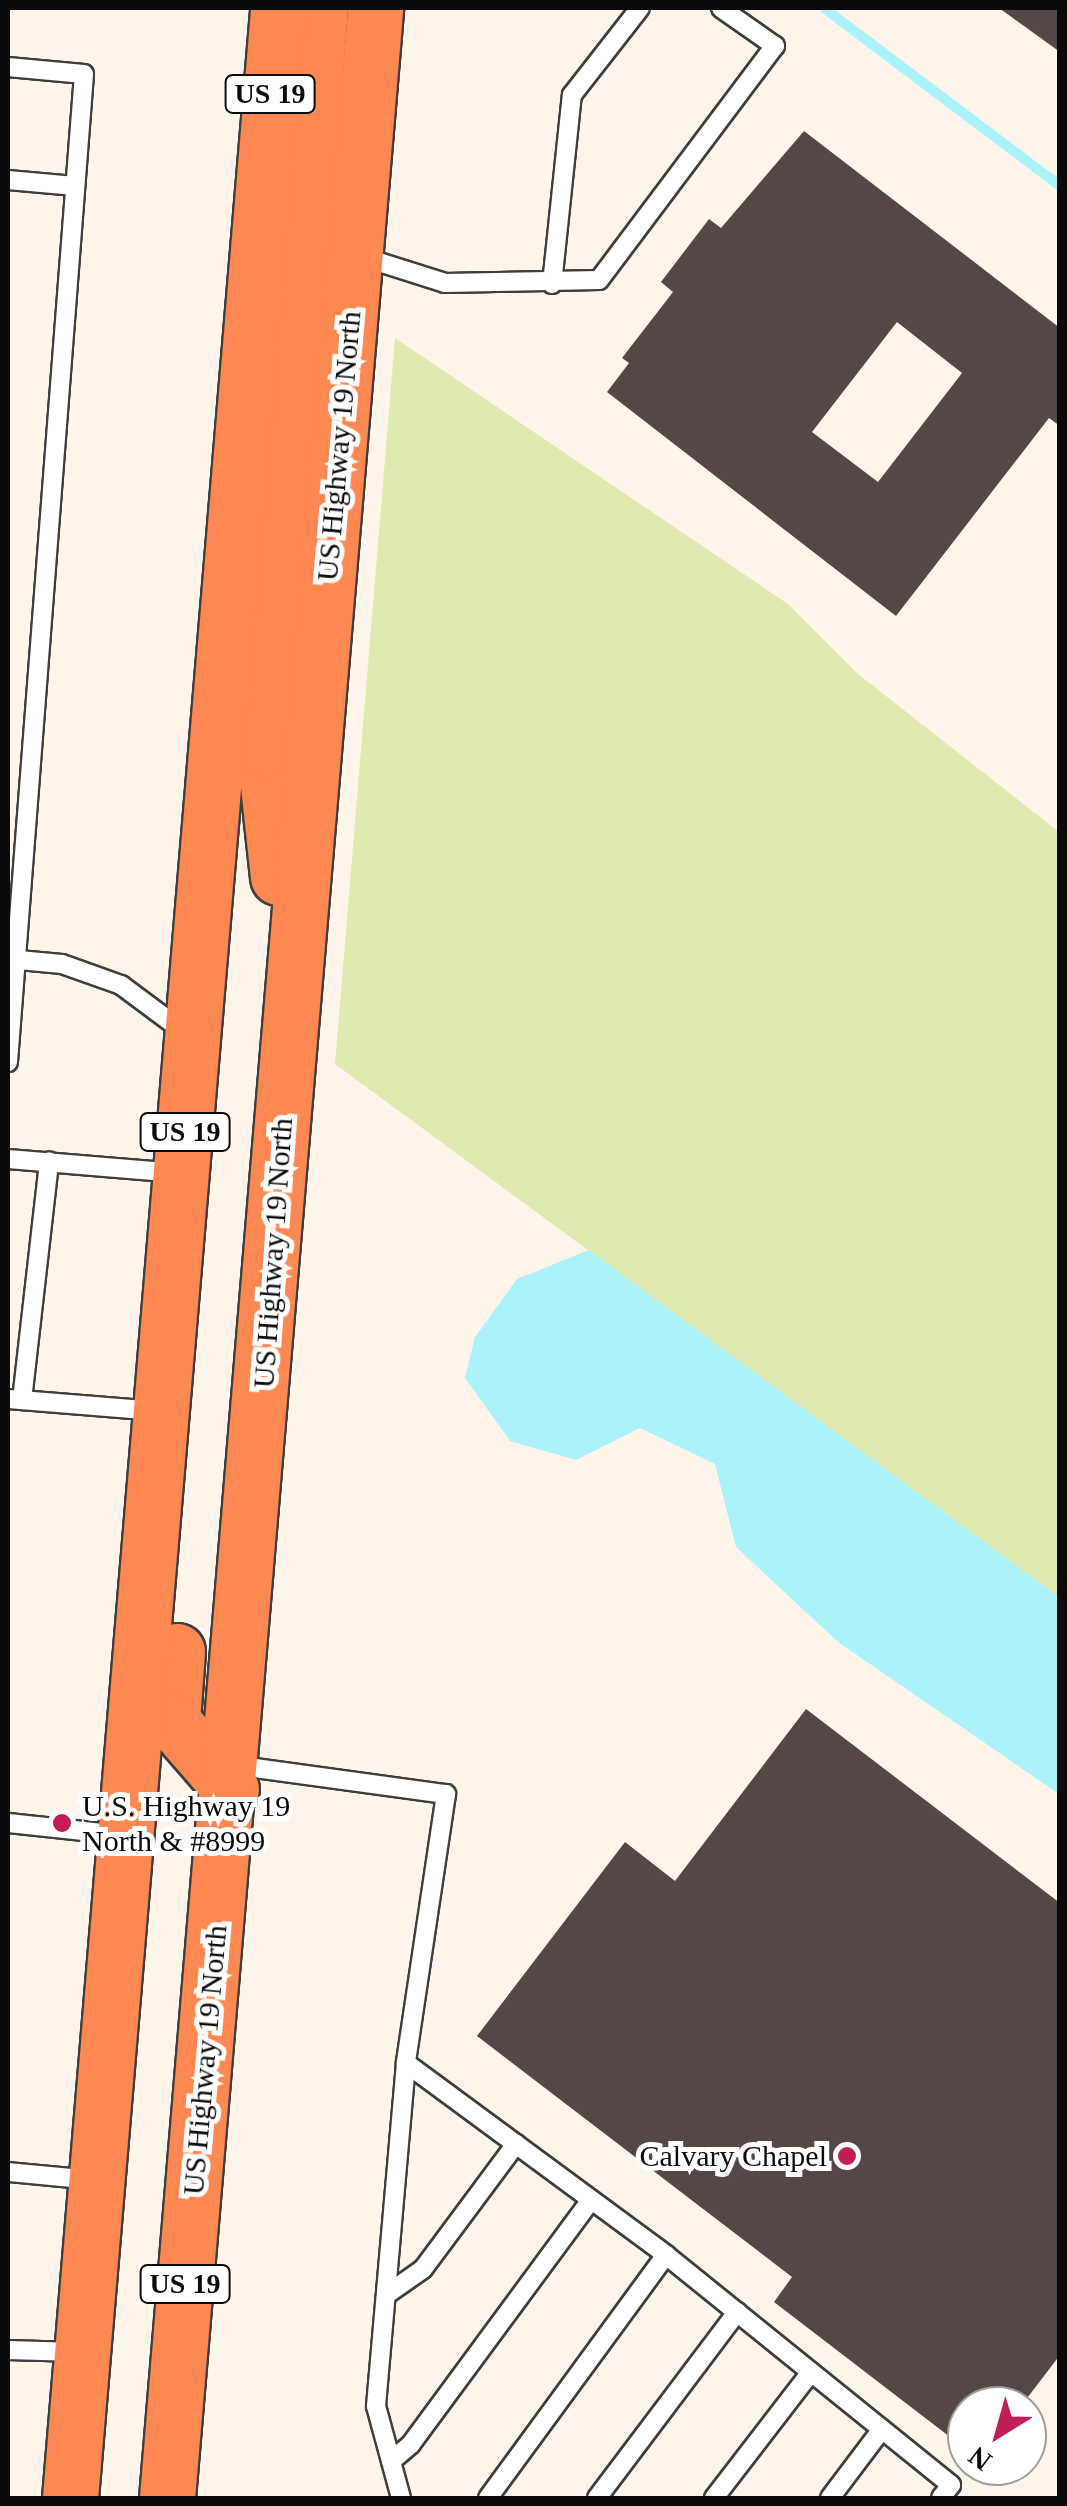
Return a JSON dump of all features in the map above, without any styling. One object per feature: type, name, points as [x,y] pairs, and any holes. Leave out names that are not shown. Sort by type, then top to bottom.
[{"type":"highway","name":"US 19","points":[[70,2498],[278,8]]},
{"type":"highway","points":[[292,1004],[264,749],[320,8]]},
{"type":"highway","name":"US Highway 19 North","points":[[167,2498],[232,1777],[376,8]]},
{"type":"highway","points":[[192,1060],[213,1183],[172,1722],[232,1777]]},
{"type":"lane","points":[[552,284],[572,95],[640,8]]},
{"type":"lane","points":[[355,254],[446,283],[552,284],[598,280],[775,46],[721,8]]},
{"type":"lane","points":[[8,67],[84,74],[8,1062]]},
{"type":"lane","points":[[8,180],[75,186]]},
{"type":"lane","points":[[13,960],[62,964],[121,985],[192,1060]]},
{"type":"lane","points":[[8,1159],[182,1173]]},
{"type":"lane","points":[[49,1162],[15,1400],[163,1412]]},
{"type":"lane","points":[[232,1777],[446,1794],[406,2063],[376,2406],[401,2498]]},
{"type":"lane","points":[[8,1824],[127,1836]]},
{"type":"lane","points":[[406,2063],[666,2255],[951,2484],[941,2498]]},
{"type":"lane","points":[[386,2295],[423,2269],[516,2144]]},
{"type":"lane","points":[[8,2172],[97,2181]]},
{"type":"lane","points":[[391,2461],[411,2444],[592,2200]]},
{"type":"lane","points":[[488,2498],[666,2255]]},
{"type":"lane","points":[[597,2498],[737,2312]]},
{"type":"lane","points":[[8,2350],[82,2352]]},
{"type":"lane","points":[[714,2498],[811,2372]]},
{"type":"lane","points":[[830,2498],[882,2428]]},
{"type":"green space","points":[[395,338],[788,604],[858,674],[1059,832],[1059,1597],[335,1064]]},
{"type":"water","points":[[589,1250],[1059,1597],[1059,1794],[838,1642],[736,1547],[715,1464],[640,1428],[576,1460],[510,1441],[465,1378],[475,1337],[517,1279]]},
{"type":"building","points":[[999,8],[1060,8],[1060,52]]},
{"type":"building","points":[[804,131],[1060,328],[1060,426],[1049,418],[896,616],[607,392],[629,363],[622,358],[673,292],[661,282],[709,219],[721,228]],"holes":[[[897,322],[962,373],[878,482],[812,432]]]},
{"type":"building","name":"Calvary Chapel","points":[[806,1709],[1060,1903],[1060,2355],[1036,2386],[947,2386],[947,2435],[774,2302],[792,2277],[477,2036],[625,1842],[675,1881]]},
{"type":"waterway","points":[[824,8],[1060,186]]},
{"type":"place","name":"U.S. Highway 19 North & #8999","points":[[62,1823]]},
{"type":"place","name":"Calvary Chapel","points":[[847,2156]]}]
